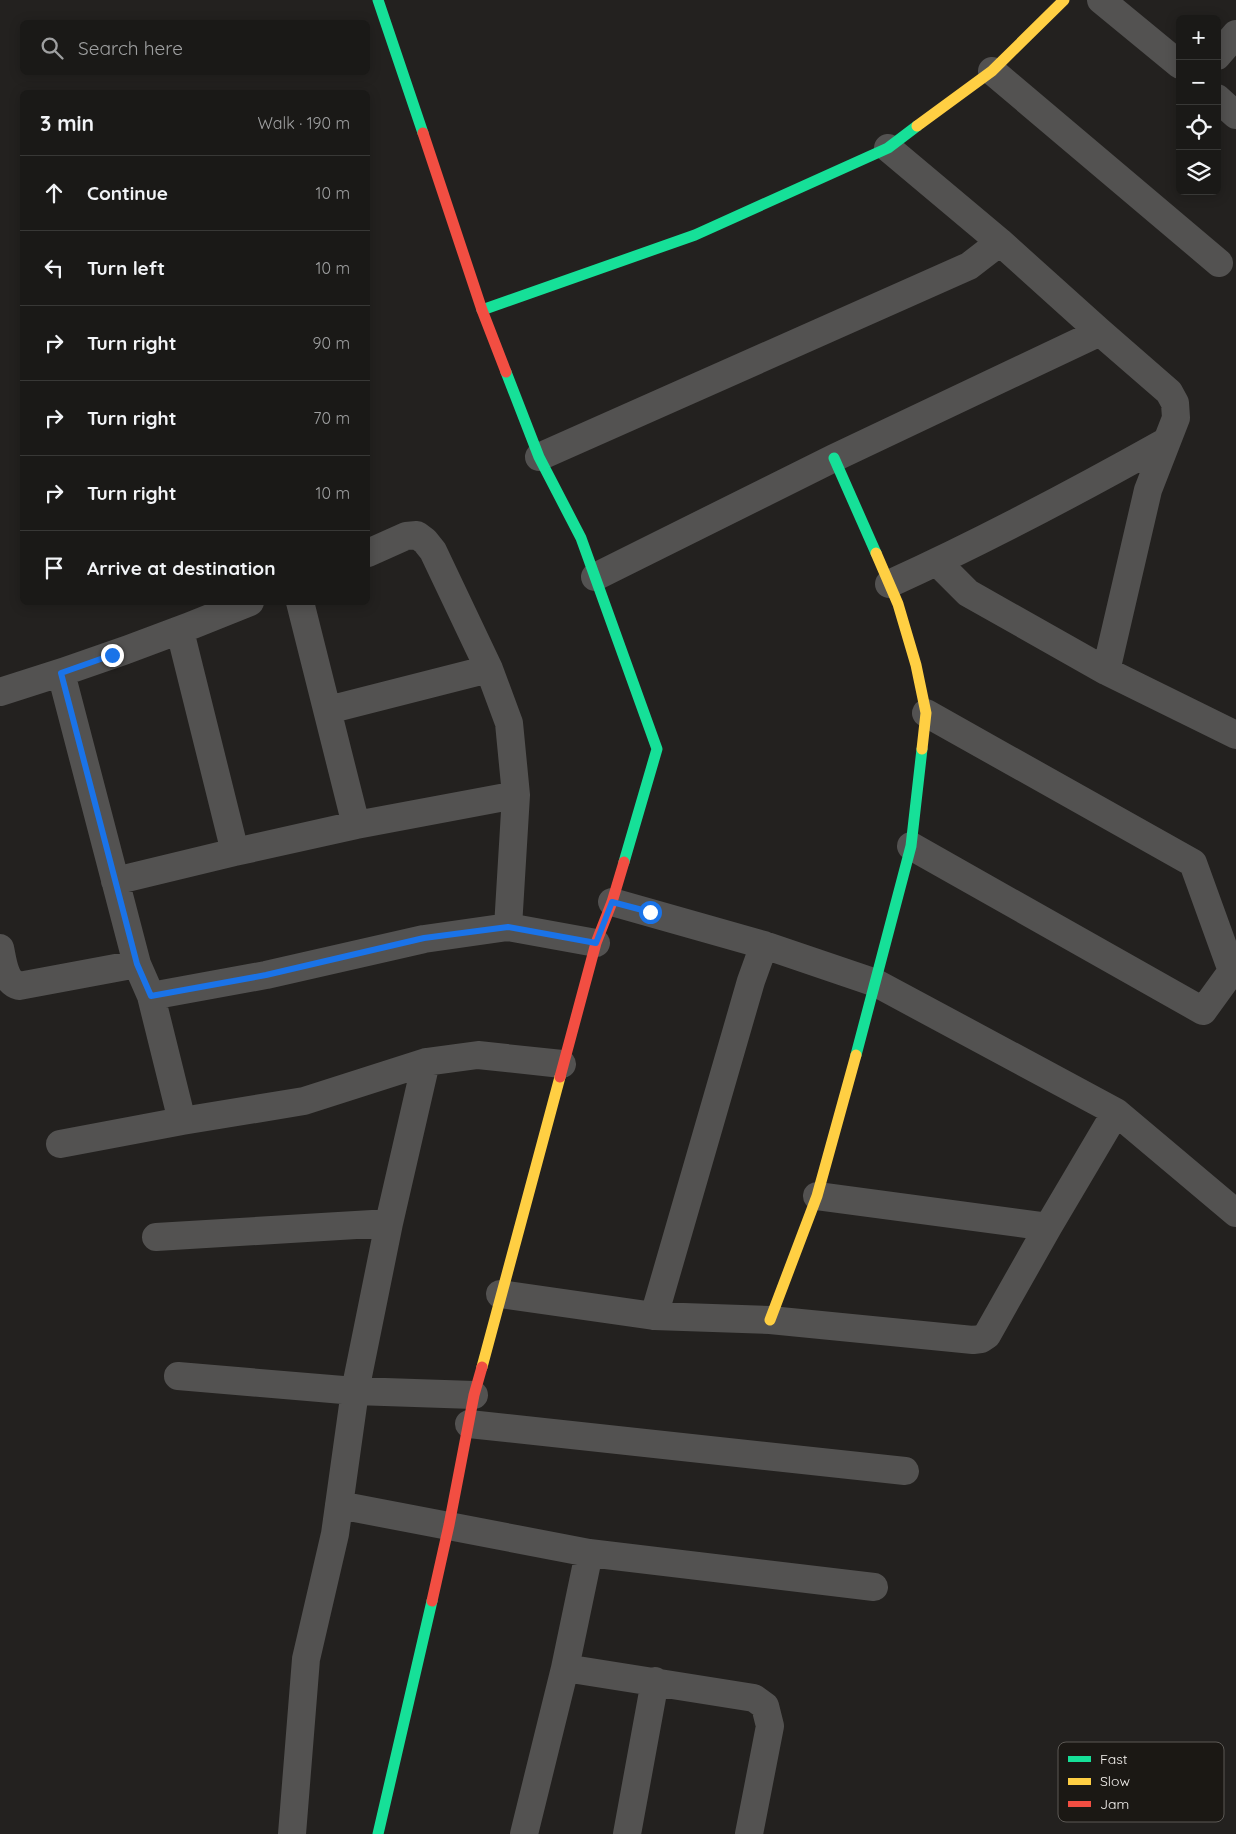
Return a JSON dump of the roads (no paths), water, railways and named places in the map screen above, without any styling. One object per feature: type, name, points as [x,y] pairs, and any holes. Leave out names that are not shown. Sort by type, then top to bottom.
[{"type":"street","points":[[378,0],[482,310],[539,458],[581,538],[657,749],[612,902],[596,943],[474,1395],[449,1525],[378,1834]]},
{"type":"street","points":[[482,310],[695,235],[888,148],[992,71],[1064,0]]},
{"type":"street","points":[[1101,0],[1176,62]]},
{"type":"street","points":[[1221,51],[1236,34]]},
{"type":"street","points":[[992,71],[1219,263]]},
{"type":"street","points":[[1221,102],[1236,115]]},
{"type":"street","points":[[888,148],[1000,242],[1169,392],[1174,403],[1176,418],[1148,490],[1106,671]]},
{"type":"street","points":[[539,458],[969,266],[1000,242]]},
{"type":"street","points":[[595,576],[834,458],[1100,332]]},
{"type":"street","points":[[889,584],[938,562],[1091,484],[1167,441]]},
{"type":"street","points":[[770,1320],[817,1196],[876,984],[911,846],[926,713],[916,665],[898,604],[834,458]]},
{"type":"street","points":[[370,552],[406,536],[418,535],[425,541],[433,551],[489,669],[509,723],[516,795],[508,927]]},
{"type":"street","points":[[938,562],[968,593],[1106,671],[1236,735]]},
{"type":"street","points":[[0,692],[61,673],[180,631],[243,605]]},
{"type":"street","points":[[301,605],[356,825]]},
{"type":"street","points":[[180,631],[235,852]]},
{"type":"street","points":[[328,710],[489,669]]},
{"type":"street","points":[[61,673],[137,964],[151,996],[182,1121]]},
{"type":"street","points":[[911,846],[1202,1011],[1232,971],[1193,863],[926,713]]},
{"type":"street","points":[[115,881],[356,825],[516,795]]},
{"type":"street","points":[[612,902],[764,945],[876,984],[1116,1112],[1236,1213]]},
{"type":"street","points":[[151,996],[266,975],[424,938],[508,927],[596,943]]},
{"type":"street","points":[[654,1316],[764,945]]},
{"type":"street","points":[[0,948],[8,979],[13,985],[19,986],[137,964]]},
{"type":"street","points":[[60,1144],[304,1101],[426,1062],[478,1055],[562,1064]]},
{"type":"street","points":[[292,1834],[306,1659],[335,1534],[355,1391],[389,1223],[426,1062]]},
{"type":"street","points":[[500,1294],[654,1316],[770,1320],[973,1340],[981,1339],[987,1335],[1116,1112]]},
{"type":"street","points":[[817,1196],[1048,1227]]},
{"type":"street","points":[[156,1237],[389,1223]]},
{"type":"street","points":[[178,1376],[355,1391],[474,1395]]},
{"type":"street","points":[[469,1424],[905,1471]]},
{"type":"street","points":[[339,1505],[589,1553],[874,1587]]},
{"type":"street","points":[[524,1834],[565,1668],[589,1553]]},
{"type":"street","points":[[565,1668],[754,1698],[766,1706],[770,1726],[749,1834]]},
{"type":"street","points":[[627,1834],[655,1681]]}]
